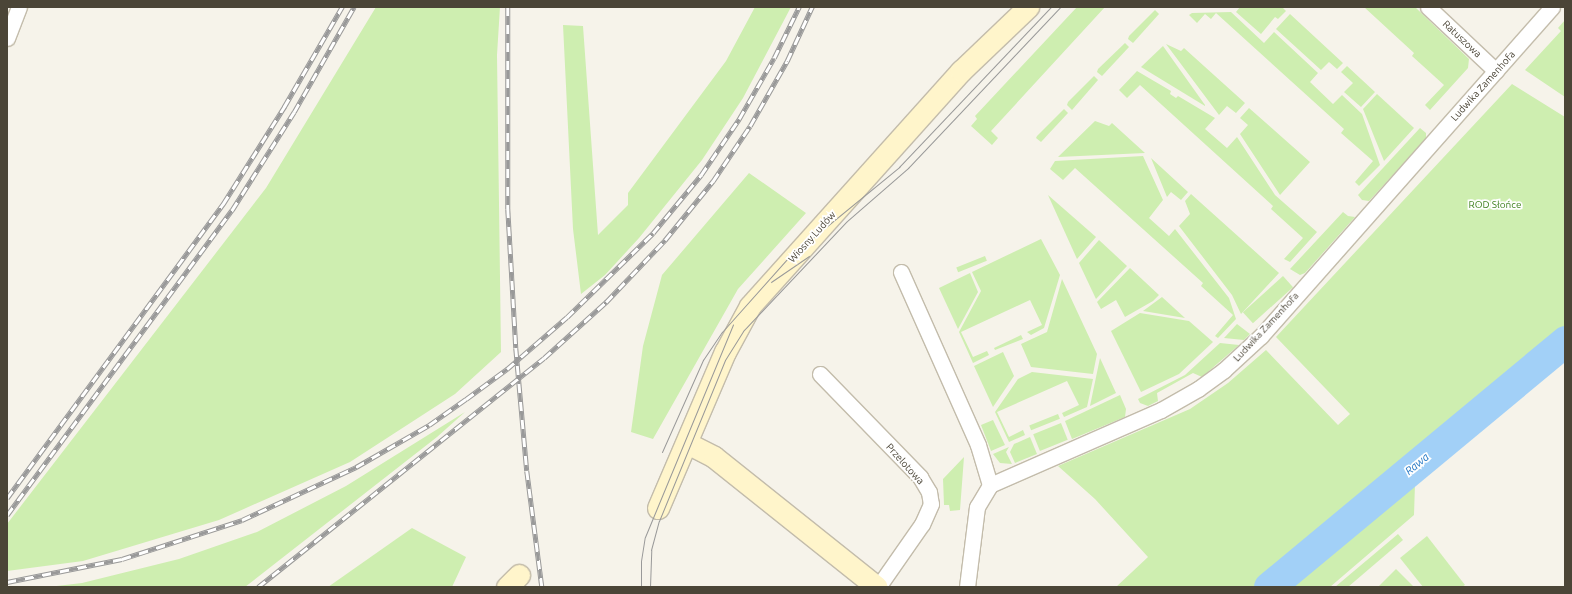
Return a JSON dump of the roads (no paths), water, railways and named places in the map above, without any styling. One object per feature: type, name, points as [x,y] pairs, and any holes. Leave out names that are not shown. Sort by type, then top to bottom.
[{"type":"street","points":[[7,38],[19,7]]},
{"type":"street","name":"Wiosny Ludów","points":[[658,508],[687,444],[728,345],[743,316],[757,298],[976,55],[1028,7]]},
{"type":"street","name":"Ratuszowa","points":[[1428,7],[1496,71]]},
{"type":"street","name":"Ludwika Zamenhofa","points":[[990,485],[1161,410],[1198,389],[1224,370],[1261,336],[1552,7]]},
{"type":"street","points":[[901,272],[978,445],[990,485],[977,507],[967,587]]},
{"type":"street","name":"Przelotowa","points":[[687,444],[714,457],[878,587],[922,524],[931,504],[928,492],[920,477],[820,374]]},
{"type":"waterway","name":"Rawa","points":[[1269,587],[1565,341]]},
{"type":"tram line","points":[[662,452],[703,360],[722,332],[788,258],[899,167],[1051,7]]},
{"type":"tram line","points":[[650,587],[651,550],[659,521],[725,360],[743,331],[847,221],[908,168],[1060,7]]},
{"type":"tram line","points":[[771,282],[809,256]]},
{"type":"tram line","points":[[641,587],[641,561],[645,537],[733,325]]},
{"type":"railway","points":[[7,498],[223,204],[284,107],[342,7]]},
{"type":"railway","points":[[7,515],[232,210],[294,112],[354,7]]},
{"type":"railway","points":[[508,7],[508,209],[516,348],[527,471],[542,587]]},
{"type":"railway","points":[[7,582],[122,559],[242,520],[356,467],[429,425],[466,399],[507,369],[567,317],[653,233],[701,175],[739,119],[774,58],[799,7]]},
{"type":"railway","points":[[258,587],[544,358],[606,302],[665,240],[713,181],[750,126],[787,61],[812,7]]},
{"type":"park label","name":"ROD Słońce","points":[[1495,205]]}]
